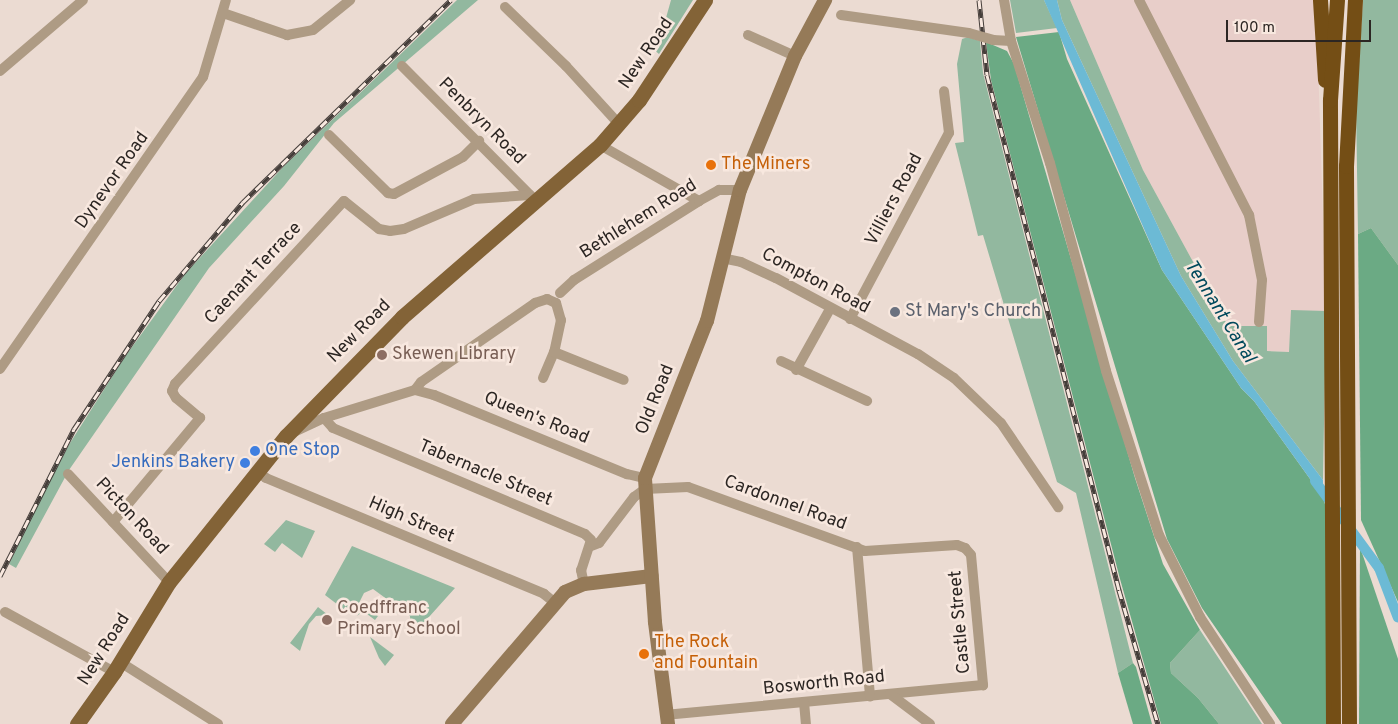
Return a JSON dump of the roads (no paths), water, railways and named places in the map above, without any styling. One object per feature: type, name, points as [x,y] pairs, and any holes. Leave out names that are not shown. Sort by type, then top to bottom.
[{"type":"highway","points":[[1320,0],[1324,76],[1330,100]]},
{"type":"highway","points":[[1333,724],[1330,100],[1338,0]]},
{"type":"highway","points":[[1349,724],[1350,547],[1347,479],[1346,166],[1355,0]]},
{"type":"main road","name":"New Road","points":[[77,724],[117,667],[169,582],[286,436],[402,317],[533,198],[600,145],[619,124],[660,71],[705,0]]},
{"type":"main road","name":"Old Road","points":[[668,720],[652,576],[645,484],[700,342],[740,190],[795,56],[825,0]]},
{"type":"main road","points":[[452,724],[554,602],[565,592],[584,584],[652,576]]},
{"type":"street","points":[[0,71],[83,0]]},
{"type":"street","name":"Dynevor Road","points":[[0,369],[204,77],[226,0]]},
{"type":"street","points":[[223,13],[287,34],[313,30],[350,0]]},
{"type":"street","points":[[1004,0],[1011,41],[1050,162],[1106,371],[1159,535],[1200,617],[1270,724]]},
{"type":"street","points":[[1139,0],[1248,215],[1262,280],[1259,322]]},
{"type":"street","points":[[505,7],[566,66],[619,124]]},
{"type":"street","points":[[841,15],[969,33],[993,40],[1011,41]]},
{"type":"street","points":[[748,35],[795,56]]},
{"type":"street","name":"Penbryn Road","points":[[402,66],[479,141],[533,198]]},
{"type":"street","name":"Villiers Road","points":[[850,319],[948,133],[944,91]]},
{"type":"street","points":[[329,135],[388,193],[394,194],[463,156],[479,141]]},
{"type":"street","points":[[600,145],[699,201]]},
{"type":"street","name":"Bethlehem Road","points":[[560,293],[574,280],[699,201],[719,190],[740,190]]},
{"type":"street","name":"Caenant Terrace","points":[[113,522],[200,418],[176,398],[172,392],[175,384],[344,201],[379,229],[404,229],[474,199],[533,198]]},
{"type":"street","name":"Compton Road","points":[[722,258],[741,262],[918,354],[977,397],[1001,423],[1058,507]]},
{"type":"street","points":[[286,436],[324,418],[415,390],[422,382],[535,303],[546,299],[556,303],[561,320],[554,352],[543,378]]},
{"type":"street","points":[[796,370],[830,308]]},
{"type":"street","points":[[554,352],[624,380]]},
{"type":"street","points":[[781,361],[796,370],[867,401]]},
{"type":"street","name":"Queen's Road","points":[[415,390],[434,395],[627,474],[645,484]]},
{"type":"street","name":"Tabernacle Street","points":[[324,418],[332,428],[585,534],[591,540],[591,546]]},
{"type":"street","name":"High Street","points":[[257,471],[266,478],[544,594],[554,602]]},
{"type":"street","name":"Picton Road","points":[[68,474],[169,582]]},
{"type":"street","points":[[584,584],[581,570],[591,546],[599,543],[645,484]]},
{"type":"street","name":"Cardonnel Road","points":[[645,484],[688,487],[857,547],[870,696]]},
{"type":"street","name":"Castle Street","points":[[857,547],[875,552],[957,545],[966,548],[971,556],[983,684]]},
{"type":"street","points":[[5,612],[117,667],[215,723]]},
{"type":"street","name":"Bosworth Road","points":[[668,720],[804,702],[983,684]]},
{"type":"street","points":[[890,694],[930,724]]},
{"type":"street","points":[[804,702],[806,724]]},
{"type":"water","points":[[1044,0],[1057,0],[1062,20],[1181,276],[1233,361],[1323,480],[1323,497],[1254,401],[1241,388],[1162,270]]},
{"type":"waterway","name":"Tennant Canal","points":[[1315,481],[1379,568],[1398,618]]},
{"type":"railway","points":[[0,576],[74,429],[159,301],[243,202],[451,0]]},
{"type":"railway","points":[[979,0],[987,75],[1119,590],[1158,724]]},
{"type":"place","name":"The Miners","points":[[711,165]]},
{"type":"place","name":"St Mary's Church","points":[[895,312]]},
{"type":"place","name":"Skewen Library","points":[[382,355]]},
{"type":"place","name":"One Stop","points":[[255,451]]},
{"type":"place","name":"Jenkins Bakery","points":[[245,463]]},
{"type":"place","name":"Coedffranc Primary School","points":[[327,620]]},
{"type":"place","name":"The Rock and Fountain","points":[[644,654]]}]
